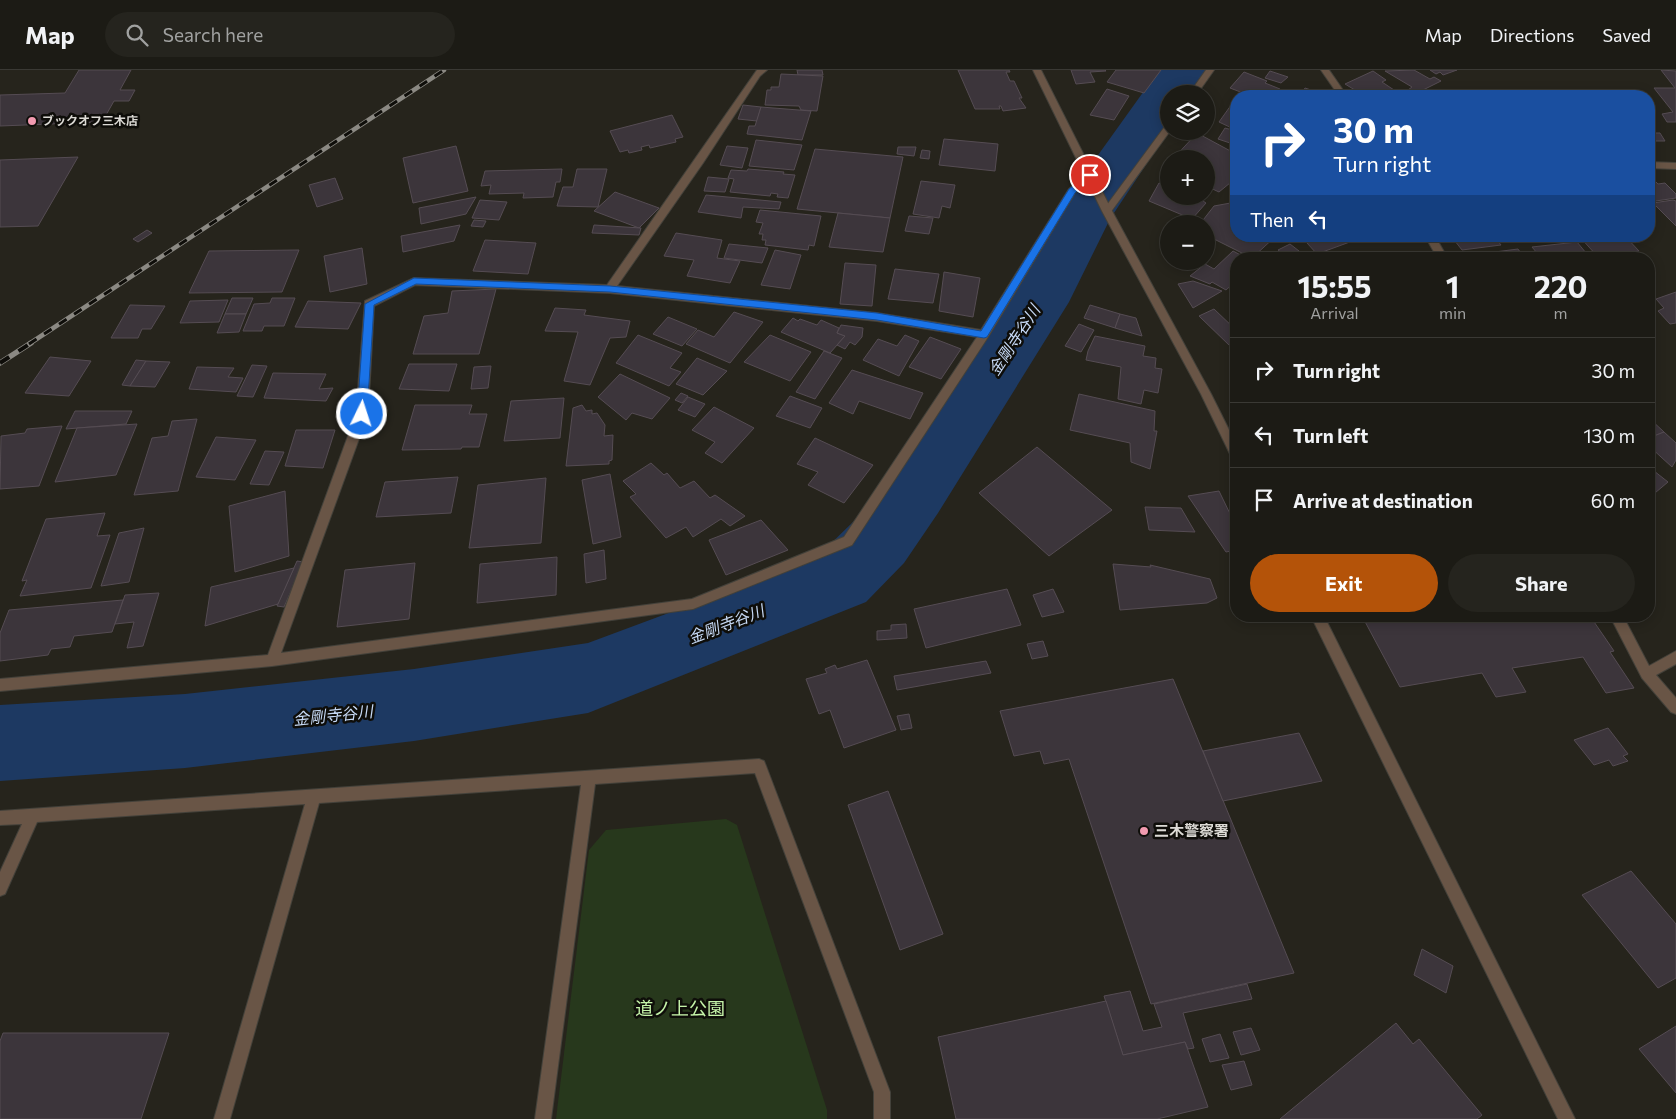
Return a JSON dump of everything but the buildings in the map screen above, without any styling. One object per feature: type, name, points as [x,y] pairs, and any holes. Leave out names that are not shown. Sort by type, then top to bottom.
[{"type":"street","points":[[610,289],[700,161],[757,74],[763,70]]},
{"type":"street","points":[[1037,70],[1107,211],[1206,394],[1230,443]]},
{"type":"street","points":[[1199,85],[1210,70]]},
{"type":"street","points":[[1325,70],[1339,90]]},
{"type":"street","points":[[1107,211],[1160,139]]},
{"type":"street","points":[[1655,164],[1676,166]]},
{"type":"street","points":[[0,685],[272,660],[693,604],[848,541],[984,334],[1072,191],[1090,175]]},
{"type":"street","points":[[272,660],[362,414],[370,304],[414,281],[610,289],[877,317],[984,334]]},
{"type":"street","points":[[1320,622],[1567,1119]]},
{"type":"street","points":[[1619,622],[1647,674],[1676,708]]},
{"type":"street","points":[[1647,674],[1676,657]]},
{"type":"street","points":[[0,818],[760,766],[882,1092],[882,1119]]},
{"type":"street","points":[[543,1119],[589,778]]},
{"type":"street","points":[[222,1119],[314,797]]},
{"type":"street","points":[[0,889],[33,816]]},
{"type":"green space","name":"道ノ上公園","points":[[726,819],[737,825],[827,1110],[827,1119],[556,1119],[589,850],[606,830]]},
{"type":"waterway","name":"金剛寺谷川","points":[[0,743],[185,731],[414,705],[588,678],[841,580],[879,542],[914,494],[1048,288],[1083,217],[1184,70]]},
{"type":"railway","points":[[29,344],[444,70]]},
{"type":"railway","points":[[0,363],[31,343]]},
{"type":"place","name":"ブックオフ三木店","points":[[32,121]]},
{"type":"place","name":"三木警察署","points":[[1144,831]]},
{"type":"route","points":[[362,414],[370,304],[414,281],[610,289],[877,317],[984,334],[1072,191],[1090,175]]}]
